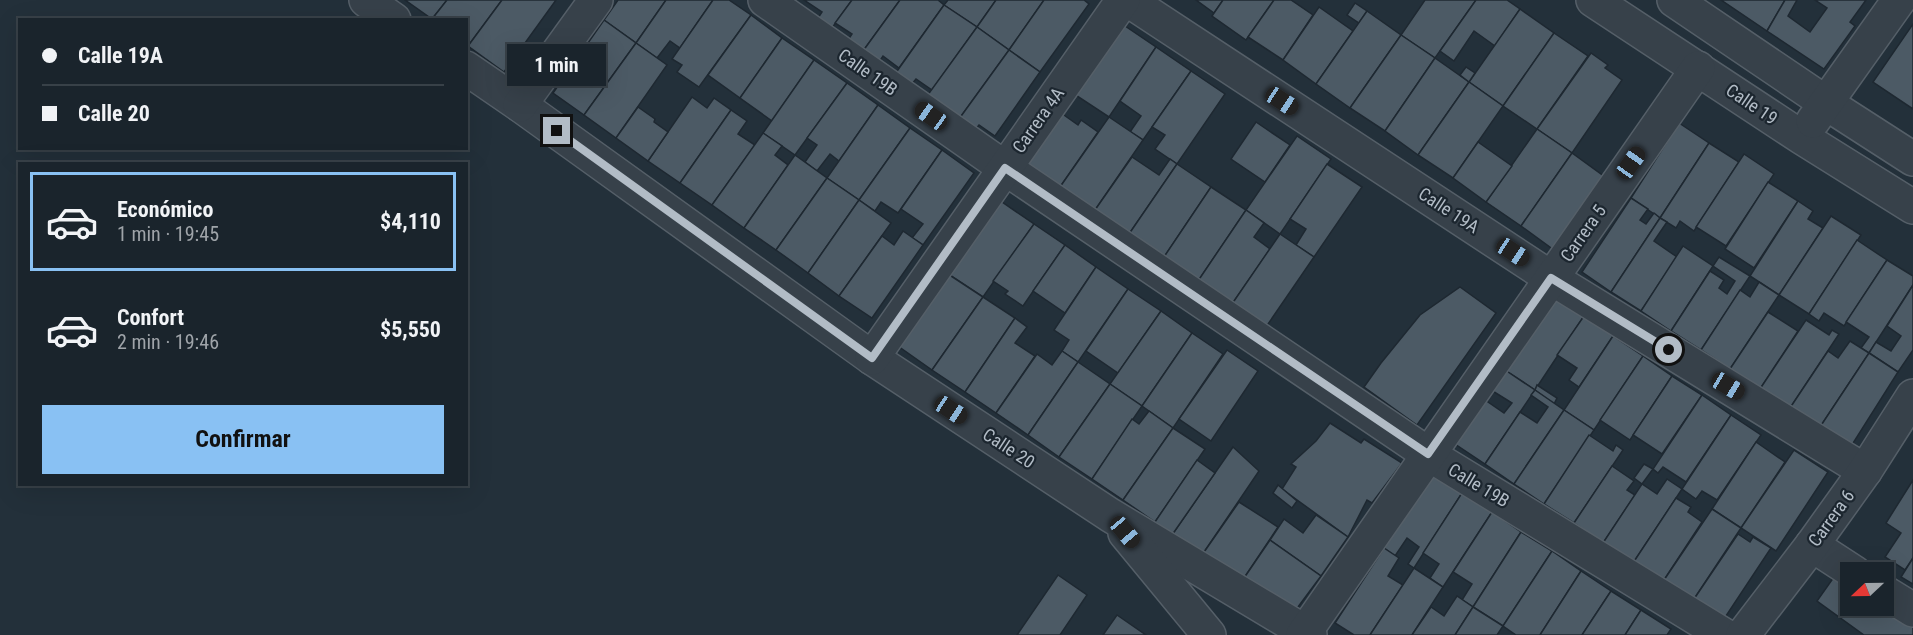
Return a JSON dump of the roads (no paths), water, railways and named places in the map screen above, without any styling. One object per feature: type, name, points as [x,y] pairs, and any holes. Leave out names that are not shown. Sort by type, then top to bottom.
[{"type":"street","points":[[366,0],[391,18]]},
{"type":"street","points":[[520,105],[596,0]]},
{"type":"street","name":"Calle 19B","points":[[765,0],[1005,168],[1428,454],[1724,635]]},
{"type":"street","name":"Carrera 4A","points":[[872,358],[1122,0]]},
{"type":"street","name":"Calle 19A","points":[[1128,0],[1551,278],[1865,471]]},
{"type":"street","name":"Calle 19","points":[[1593,0],[1801,137],[1913,207]]},
{"type":"street","points":[[1674,0],[1913,159]]},
{"type":"street","points":[[1801,137],[1899,0]]},
{"type":"street","name":"Carrera 5","points":[[1306,634],[1428,454],[1698,68]]},
{"type":"street","name":"Calle 20","points":[[468,69],[872,358],[1110,515],[1306,634]]},
{"type":"street","name":"Carrera 6","points":[[1743,635],[1865,471],[1913,396]]},
{"type":"street","name":"Calle 20","points":[[1110,515],[1209,635]]},
{"type":"street","points":[[1812,545],[1840,563]]},
{"type":"street","points":[[1894,598],[1913,610]]}]
